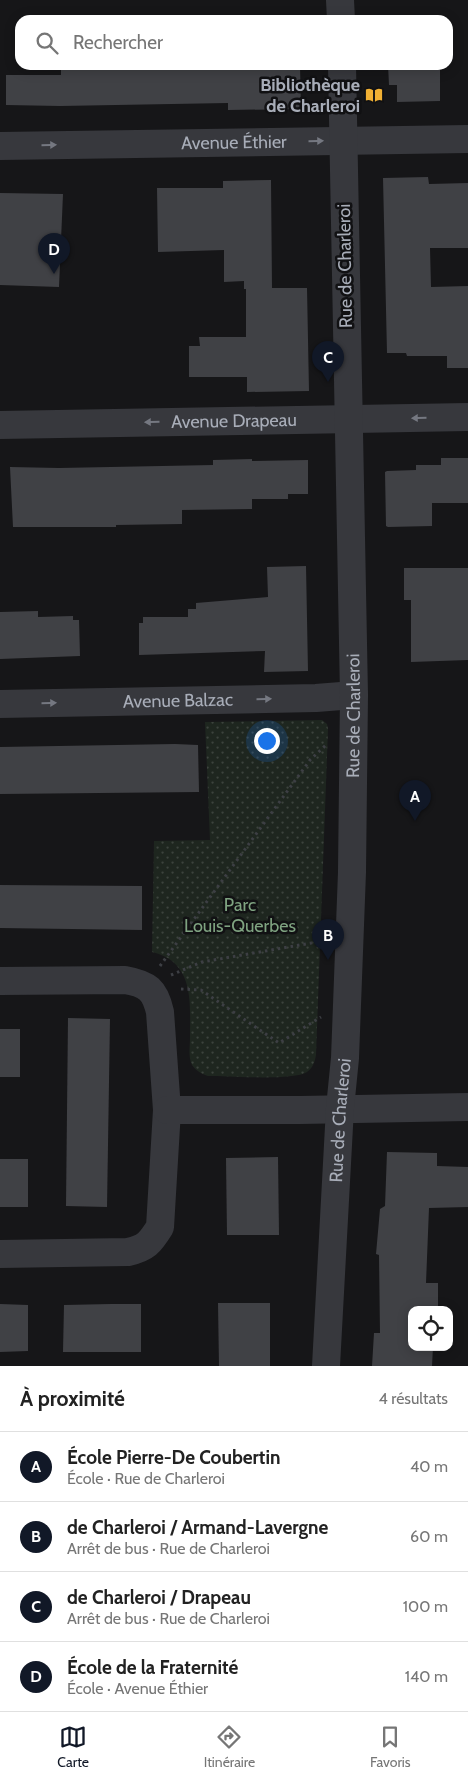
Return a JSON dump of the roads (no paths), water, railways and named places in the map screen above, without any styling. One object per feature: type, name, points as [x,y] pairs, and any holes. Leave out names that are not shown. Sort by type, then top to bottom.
[{"type":"street","points":[[340,0],[341,15]]},
{"type":"street","name":"Rue de Charleroi","points":[[326,1366],[340,1108],[345,1058],[352,872],[354,707],[342,70]]},
{"type":"street","name":"Avenue Éthier","points":[[0,146],[468,139]]},
{"type":"street","name":"Avenue Drapeau","points":[[0,425],[468,417]]},
{"type":"street","name":"Avenue Balzac","points":[[0,704],[316,698],[354,707]]},
{"type":"street","points":[[0,981],[126,980],[138,982],[149,988],[156,998],[160,1012],[166,1110],[160,1227],[152,1240],[141,1249],[128,1252],[0,1254]]},
{"type":"street","points":[[166,1110],[468,1107]]},
{"type":"place","name":"Bibliothèque de Charleroi","points":[[374,95]]},
{"type":"place","name":"École de la Fraternité","points":[[54,274]]},
{"type":"place","name":"de Charleroi / Drapeau","points":[[328,382]]},
{"type":"place","name":"École Pierre-De Coubertin","points":[[415,821]]},
{"type":"place","name":"de Charleroi / Armand-Lavergne","points":[[328,960]]},
{"type":"park label","name":"Parc Louis-Querbes","points":[[240,915]]}]
